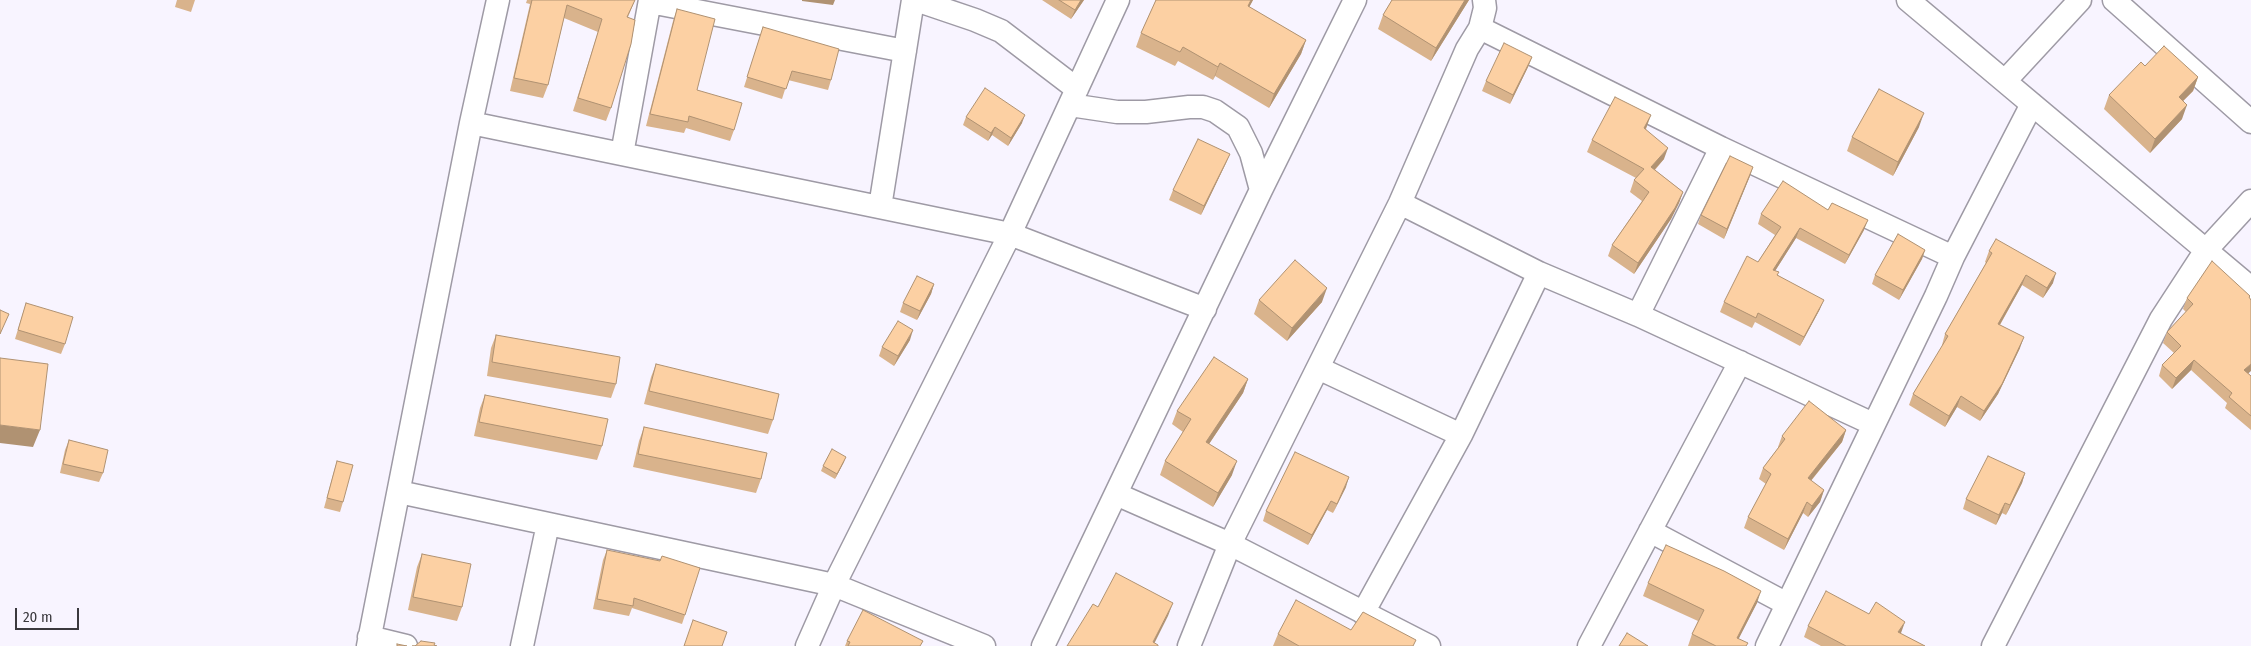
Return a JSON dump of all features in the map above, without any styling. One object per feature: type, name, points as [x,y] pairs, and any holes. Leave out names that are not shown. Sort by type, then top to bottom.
[{"type":"street","points":[[406,646],[368,641],[471,123],[498,0]]},
{"type":"street","points":[[880,207],[904,51],[914,0],[975,20],[1001,31],[1073,97],[1117,112],[1146,112],[1189,106],[1203,107],[1215,111],[1238,127],[1251,152],[1261,190]]},
{"type":"street","points":[[807,646],[834,586],[1010,234],[1118,0]]},
{"type":"street","points":[[1043,646],[1261,190],[1355,0]]},
{"type":"street","points":[[1189,646],[1230,544],[1400,203],[1467,49],[1480,28],[1485,8],[1484,0]]},
{"type":"street","points":[[1908,0],[2251,288]]},
{"type":"street","points":[[2005,81],[2080,0]]},
{"type":"street","points":[[2114,0],[2251,122]]},
{"type":"street","points":[[622,154],[650,1],[904,51]]},
{"type":"street","points":[[1480,28],[1722,148],[1953,257]]},
{"type":"street","points":[[1767,646],[1953,257],[2032,104]]},
{"type":"street","points":[[471,123],[1010,234],[1205,309]]},
{"type":"street","points":[[1638,315],[1722,148]]},
{"type":"street","points":[[1993,646],[2161,319],[2206,250],[2251,201]]},
{"type":"street","points":[[1400,203],[1539,273],[1638,315],[1873,424]]},
{"type":"street","points":[[1363,612],[1461,435],[1539,273]]},
{"type":"street","points":[[1589,646],[1740,362]]},
{"type":"street","points":[[1318,368],[1461,435]]},
{"type":"street","points":[[399,492],[834,586],[984,646]]},
{"type":"street","points":[[1116,494],[1230,544],[1429,646]]},
{"type":"street","points":[[522,646],[548,524]]},
{"type":"street","points":[[1650,531],[1787,604]]},
{"type":"building","points":[[532,0],[635,0],[627,17],[635,20],[631,44],[611,108],[578,98],[602,19],[567,5],[548,85],[514,78]]},
{"type":"building","points":[[1059,0],[1081,0],[1075,10]]},
{"type":"building","points":[[1156,0],[1251,0],[1248,6],[1306,40],[1274,94],[1220,63],[1218,67],[1183,47],[1180,52],[1141,33]]},
{"type":"building","points":[[1392,0],[1465,0],[1436,48],[1383,15]]},
{"type":"building","points":[[677,9],[715,19],[697,90],[742,103],[734,130],[689,116],[688,122],[650,114]]},
{"type":"building","points":[[763,27],[839,49],[831,80],[792,71],[786,89],[747,77]]},
{"type":"building","points":[[1504,43],[1532,57],[1513,95],[1486,81]]},
{"type":"building","points":[[2164,46],[2198,77],[2179,97],[2187,105],[2155,139],[2109,95],[2141,62],[2145,66]]},
{"type":"building","points":[[985,88],[1025,115],[1011,138],[995,127],[991,133],[966,117]]},
{"type":"building","points":[[1879,89],[1924,113],[1898,162],[1852,137]]},
{"type":"building","points":[[1615,97],[1651,115],[1644,128],[1668,148],[1651,167],[1683,192],[1675,208],[1638,263],[1612,245],[1649,192],[1634,180],[1644,169],[1592,140]]},
{"type":"building","points":[[1198,139],[1230,154],[1204,206],[1173,190]]},
{"type":"building","points":[[1730,156],[1753,167],[1727,229],[1701,215]]},
{"type":"building","points":[[1783,181],[1828,210],[1832,203],[1868,220],[1849,255],[1800,228],[1773,270],[1779,272],[1777,275],[1824,300],[1804,337],[1758,313],[1756,318],[1724,302],[1747,256],[1758,262],[1781,227],[1761,214]]},
{"type":"building","points":[[1898,234],[1925,250],[1903,290],[1875,275]]},
{"type":"building","points":[[1996,239],[2056,273],[2047,288],[2026,275],[1998,324],[2024,337],[2002,384],[1984,411],[1961,396],[1949,416],[1913,394],[1948,336],[1945,334],[1992,253],[1989,251]]},
{"type":"building","points":[[1295,260],[1327,288],[1292,328],[1259,300]]},
{"type":"building","points":[[2212,261],[2250,296],[2251,364],[2244,370],[2251,376],[2251,416],[2229,397],[2232,393],[2194,360],[2176,378],[2162,365],[2181,346],[2167,332],[2193,304],[2187,298]]},
{"type":"building","points":[[917,276],[934,284],[920,311],[903,303]]},
{"type":"building","points":[[26,303],[73,317],[65,344],[18,330]]},
{"type":"building","points":[[0,310],[9,314],[0,334]]},
{"type":"building","points":[[898,321],[913,330],[898,356],[882,347]]},
{"type":"building","points":[[496,335],[620,357],[616,384],[492,362]]},
{"type":"building","points":[[1214,357],[1248,379],[1206,442],[1237,461],[1218,493],[1165,461],[1191,419],[1177,411]]},
{"type":"building","points":[[0,358],[48,364],[40,430],[0,425]]},
{"type":"building","points":[[656,364],[779,394],[773,420],[649,391]]},
{"type":"building","points":[[485,395],[608,419],[602,446],[479,422]]},
{"type":"building","points":[[1809,401],[1846,430],[1808,478],[1824,490],[1812,506],[1807,502],[1788,539],[1748,517],[1771,474],[1763,468],[1785,439],[1782,436]]},
{"type":"building","points":[[644,427],[767,453],[761,479],[638,454]]},
{"type":"building","points":[[69,440],[108,450],[103,473],[63,464]]},
{"type":"building","points":[[832,449],[846,457],[837,474],[823,466]]},
{"type":"building","points":[[1295,452],[1349,477],[1337,504],[1331,501],[1312,535],[1266,511]]},
{"type":"building","points":[[1988,456],[2025,473],[2010,505],[2005,503],[1999,515],[1966,499]]},
{"type":"building","points":[[337,461],[353,465],[343,502],[327,498]]},
{"type":"building","points":[[1666,545],[1724,571],[1761,591],[1737,638],[1748,643],[1746,646],[1716,646],[1692,634],[1704,610],[1648,583]]},
{"type":"building","points":[[607,550],[660,561],[662,556],[700,568],[685,615],[634,598],[633,606],[597,599]]},
{"type":"building","points":[[422,554],[471,564],[462,607],[413,597]]},
{"type":"building","points":[[1116,573],[1173,603],[1153,642],[1158,646],[1067,646],[1093,604],[1098,607]]},
{"type":"building","points":[[1826,591],[1869,614],[1876,602],[1905,622],[1898,632],[1925,646],[1846,646],[1808,626]]},
{"type":"building","points":[[1296,600],[1351,630],[1363,612],[1416,640],[1413,646],[1299,646],[1278,634]]},
{"type":"building","points":[[863,610],[923,641],[920,646],[848,646],[850,642],[847,641]]},
{"type":"building","points":[[693,620],[727,632],[722,646],[684,646]]},
{"type":"building","points":[[1627,633],[1648,646],[1619,646]]},
{"type":"building","points":[[421,641],[435,643],[434,645],[437,646],[415,646]]}]
